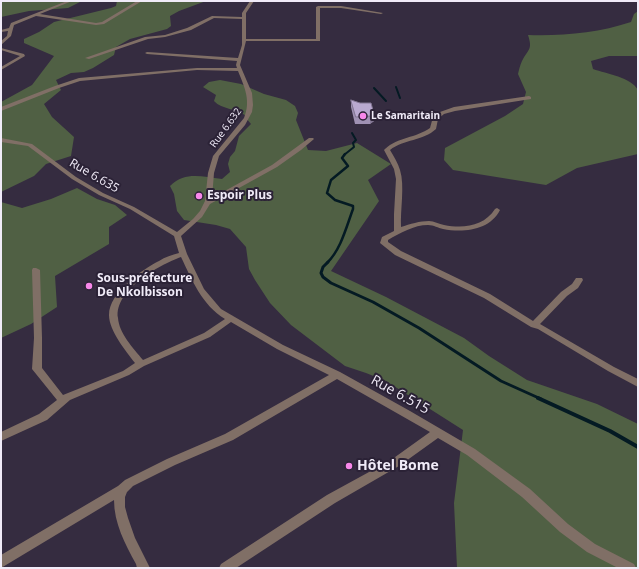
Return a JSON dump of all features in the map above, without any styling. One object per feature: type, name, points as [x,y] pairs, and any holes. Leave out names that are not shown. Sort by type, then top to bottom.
[{"type":"street","points":[[1,44],[9,36],[12,24],[38,15],[70,1]]},
{"type":"street","points":[[38,15],[96,24],[103,23],[140,1]]},
{"type":"street","points":[[1,109],[79,80],[197,69],[239,70],[238,65],[240,54],[245,40],[244,13],[252,1]]},
{"type":"street","points":[[245,40],[318,40],[318,7],[341,7],[381,13]]},
{"type":"street","points":[[87,58],[147,38],[165,36],[189,29],[214,17],[244,18]]},
{"type":"street","points":[[1,31],[11,29]]},
{"type":"street","points":[[1,50],[22,55],[1,69]]},
{"type":"street","points":[[147,53],[240,60]]},
{"type":"street","name":"Rue 6.632","points":[[208,203],[209,182],[213,164],[217,155],[243,124],[249,112],[250,104],[248,88],[239,70]]},
{"type":"street","points":[[398,232],[397,214],[399,179],[397,169],[387,150],[392,145],[426,135],[434,129],[435,118],[442,113],[454,109],[529,98]]},
{"type":"street","points":[[177,235],[200,216],[208,203],[269,170],[300,149],[311,139]]},
{"type":"street","name":"Rue 6.635","points":[[1,140],[30,145],[74,178],[101,194],[132,208],[177,235]]},
{"type":"street","points":[[497,210],[495,216],[484,224],[465,228],[444,227],[430,223],[419,224],[385,239],[384,243],[398,253],[487,296],[534,325],[541,327],[611,369],[638,383]]},
{"type":"street","name":"Rue 6.515","points":[[177,235],[183,254],[201,290],[218,311],[280,347],[337,375],[471,452],[526,493],[564,528],[591,548],[630,568]]},
{"type":"street","points":[[141,364],[126,344],[114,320],[113,315],[116,302],[130,285],[146,272],[160,263],[183,254]]},
{"type":"street","points":[[36,270],[38,338],[36,369],[62,400]]},
{"type":"street","points":[[534,325],[564,294],[575,286],[579,280]]},
{"type":"street","points":[[1,436],[43,417],[62,400],[126,373],[141,364],[207,335],[230,319]]},
{"type":"street","points":[[1,562],[122,489],[129,483],[171,462],[229,437],[337,375]]},
{"type":"street","points":[[225,568],[331,499],[395,463],[438,432]]},
{"type":"street","points":[[122,489],[119,495],[124,525],[144,568]]},
{"type":"green space","points":[[1,1],[82,1],[68,8],[29,11],[1,17]]},
{"type":"green space","points":[[117,1],[206,1],[170,16],[171,26],[167,29],[130,39],[116,47],[114,55],[93,68],[84,72],[71,73],[56,80],[61,90],[44,104],[52,117],[74,137],[71,156],[46,164],[34,176],[1,192],[1,102],[32,85],[54,56],[24,43],[24,39],[39,32],[54,22],[111,8],[116,6]]},
{"type":"green space","points":[[638,11],[638,56],[609,56],[591,61],[593,69],[618,76],[630,82],[638,90],[638,154],[577,168],[546,185],[453,170],[444,160],[445,148],[505,116],[523,104],[526,92],[518,74],[521,63],[530,47],[528,35],[567,34],[606,29],[631,22],[634,14]]},
{"type":"green space","points":[[220,80],[241,84],[264,94],[286,100],[295,106],[298,113],[296,120],[308,150],[326,151],[357,143],[391,164],[368,180],[379,201],[331,271],[386,297],[464,338],[527,380],[597,404],[638,424],[638,568],[457,568],[454,503],[463,430],[386,381],[345,366],[291,325],[270,303],[255,280],[249,269],[246,247],[230,229],[216,225],[184,220],[177,211],[174,194],[170,186],[182,178],[194,176],[222,179],[230,172],[228,164],[230,157],[235,151],[239,136],[251,124],[242,113],[217,104],[214,101],[216,95],[203,87],[209,82]]},
{"type":"green space","points":[[77,188],[97,199],[115,205],[127,215],[109,227],[109,244],[55,276],[57,307],[31,324],[1,338],[1,202],[22,208],[51,199]]},
{"type":"building","points":[[351,100],[360,103],[371,103],[374,114],[371,116],[356,117]]},
{"type":"waterway","points":[[396,87],[400,98]]},
{"type":"waterway","points":[[374,88],[386,101]]},
{"type":"waterway","points":[[345,154],[354,147],[353,143],[356,140],[352,133]]},
{"type":"waterway","points":[[327,263],[340,245],[353,209],[353,206],[335,200],[327,193],[331,180],[348,166],[342,158],[345,154]]},
{"type":"waterway","points":[[327,263],[323,267],[321,273],[323,277],[331,283],[373,302],[419,328],[501,381],[541,399]]},
{"type":"waterway","points":[[538,398],[610,431],[638,447]]},
{"type":"place","name":"Le Samaritain","points":[[363,116]]},
{"type":"place","name":"Espoir Plus","points":[[199,196]]},
{"type":"place","name":"Sous-préfecture De Nkolbisson","points":[[89,286]]},
{"type":"place","name":"Hôtel Bome","points":[[349,466]]}]
